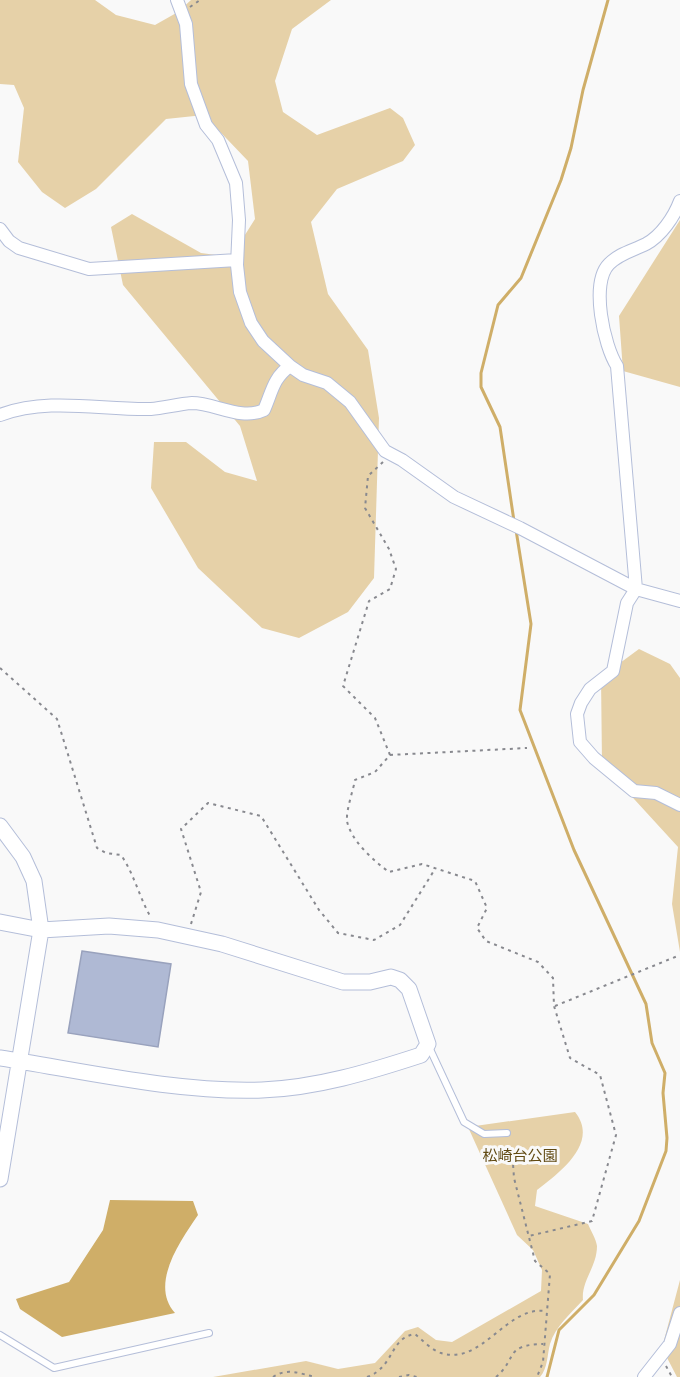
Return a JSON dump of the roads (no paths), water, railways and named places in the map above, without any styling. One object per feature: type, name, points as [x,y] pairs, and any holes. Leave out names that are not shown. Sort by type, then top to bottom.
[{"type":"street","points":[[177,0],[186,24],[191,84],[206,125],[218,140],[236,183],[239,220],[237,260],[240,292],[251,322],[263,341],[290,366],[303,375],[327,383],[350,402],[385,452],[454,497],[636,589],[680,601]]},
{"type":"street","points":[[680,201],[673,218],[648,243],[620,254],[606,266],[601,287],[601,314],[605,343],[616,366],[636,589],[627,603],[613,671],[590,689],[577,714],[580,742],[594,758],[634,790],[656,793],[680,805]]},
{"type":"street","points":[[0,229],[9,241],[19,248],[89,269],[237,260]]},
{"type":"street","points":[[0,415],[37,406],[68,404],[151,409],[192,403],[243,413],[258,413],[264,410],[271,386],[290,366]]},
{"type":"street","points":[[0,826],[23,857],[34,881],[40,930],[0,1179]]},
{"type":"street","points":[[0,922],[40,930],[109,926],[188,934],[343,982],[370,982],[391,977],[400,980],[409,989],[428,1044],[421,1055],[358,1076],[263,1090],[192,1087],[0,1058]]},
{"type":"street","points":[[644,1377],[670,1344],[680,1313]]},
{"type":"lane","points":[[428,1044],[464,1122],[484,1134],[507,1133]]},
{"type":"lane","points":[[0,1335],[54,1368],[209,1333]]},
{"type":"waterway","points":[[514,521],[500,427],[481,387],[481,373],[498,305],[521,278],[561,180],[608,0]]},
{"type":"waterway","points":[[516,530],[531,624],[520,710],[574,850],[646,1004],[652,1043],[665,1073],[663,1093],[666,1151],[639,1221],[594,1295],[559,1330],[547,1377]]},
{"type":"park label","name":"松崎台公園","points":[[520,1156]]}]
